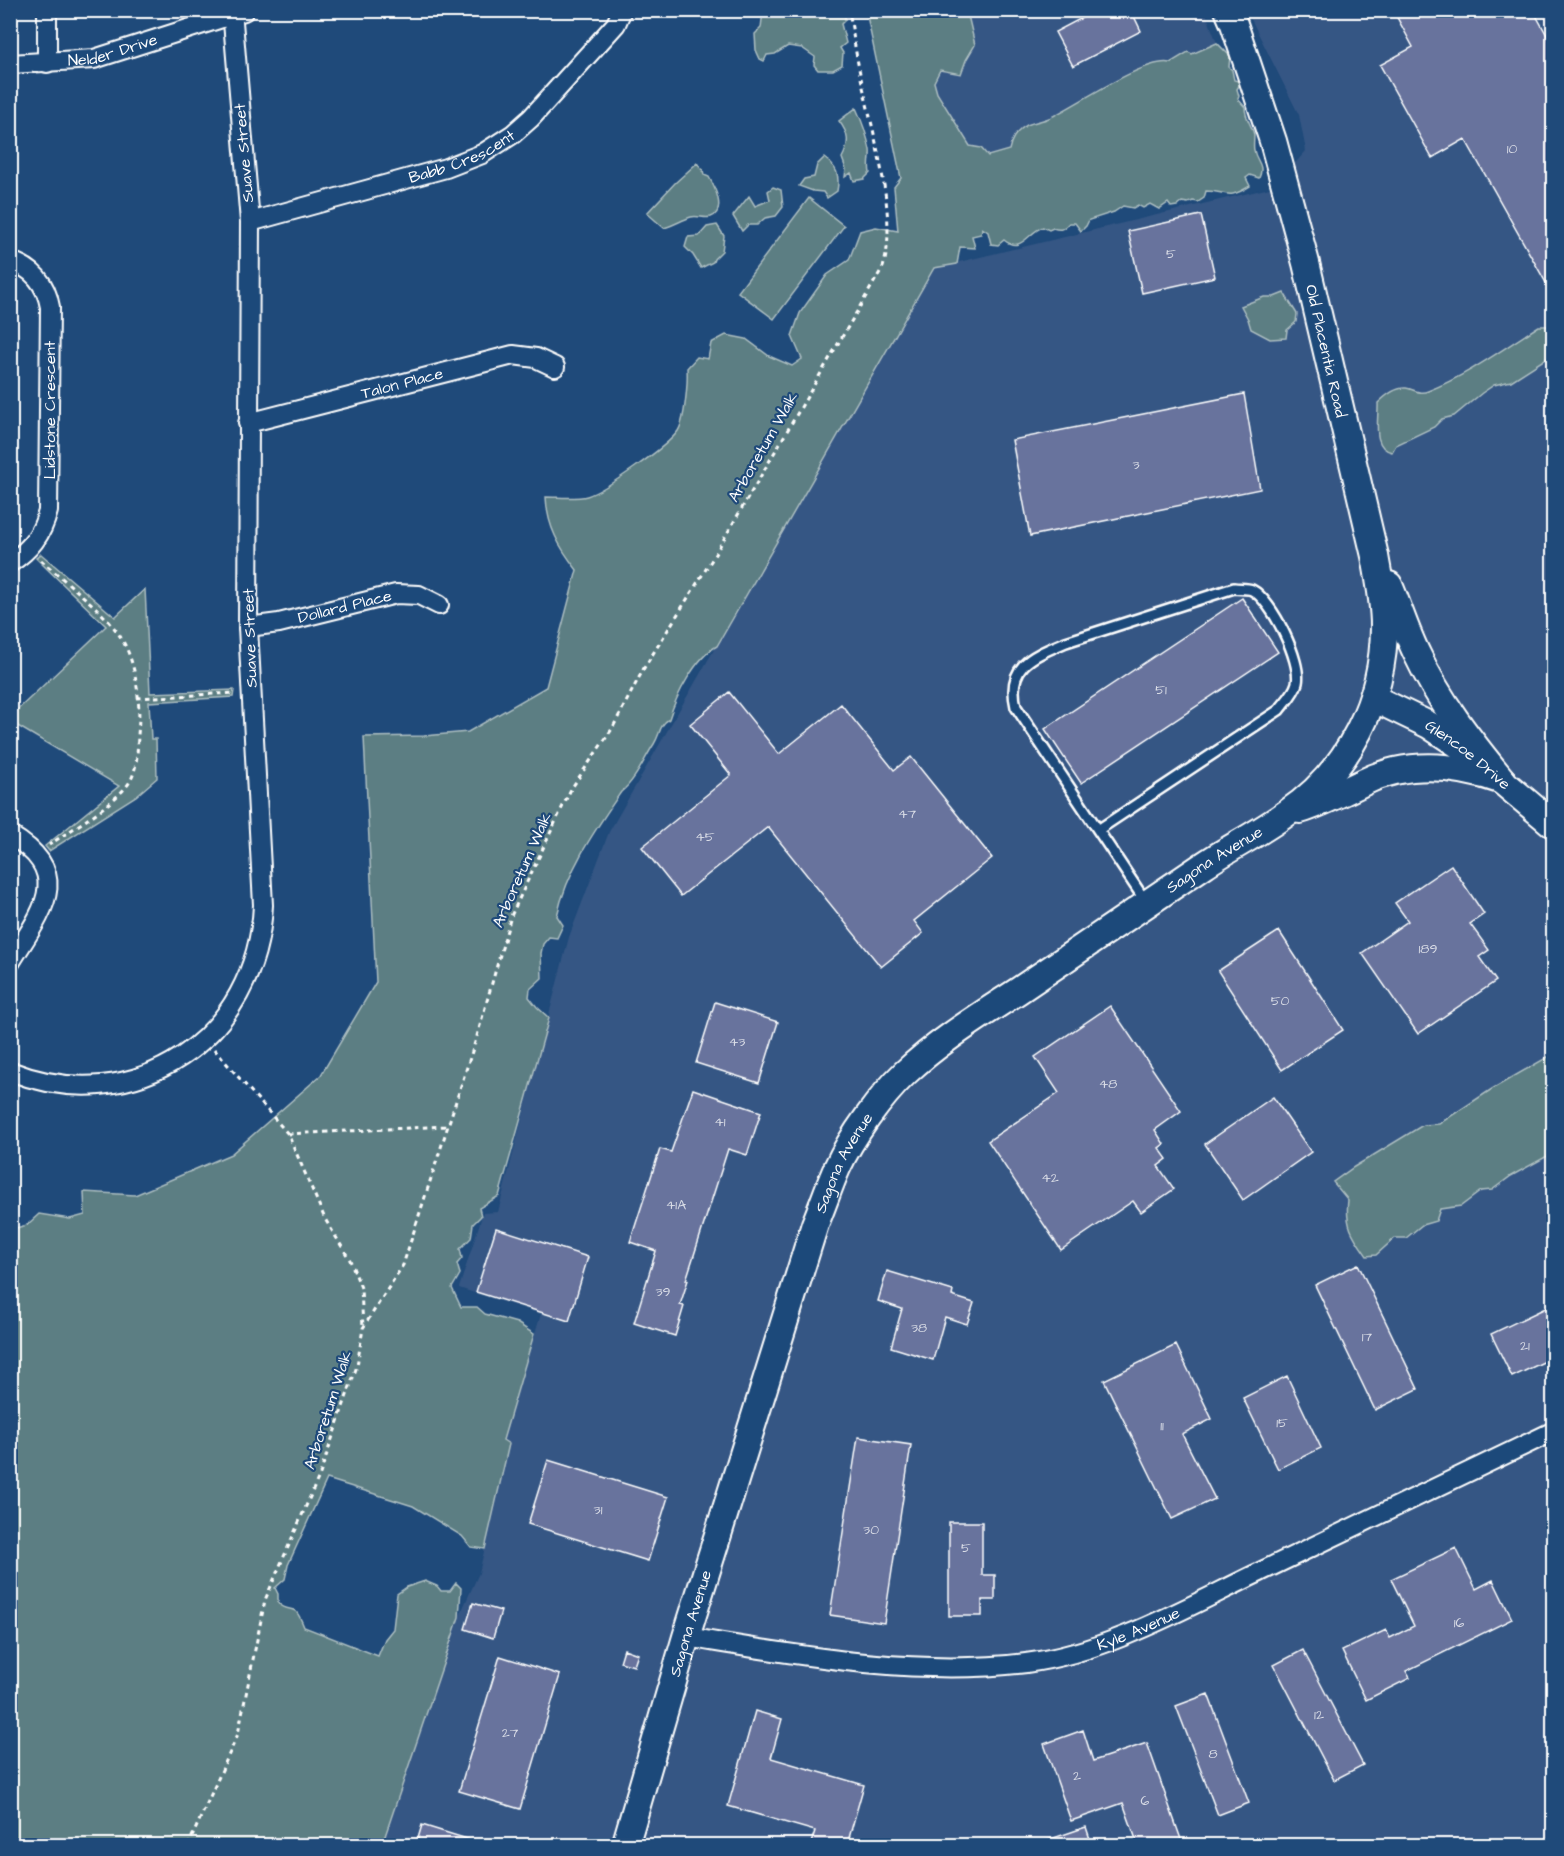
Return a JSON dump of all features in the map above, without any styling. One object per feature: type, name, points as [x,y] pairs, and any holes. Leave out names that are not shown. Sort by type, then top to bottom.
[{"type":"main road","name":"Old Placentia Road","points":[[1228,10],[1279,163],[1306,263],[1375,556],[1382,594],[1384,624],[1382,656],[1373,698]]},
{"type":"main road","points":[[1375,556],[1430,680],[1457,723],[1503,781]]},
{"type":"main road","name":"Glencoe Drive","points":[[1373,698],[1402,711],[1444,735],[1554,825]]},
{"type":"main road","name":"Sagona Avenue","points":[[625,1845],[686,1637],[815,1224],[838,1166],[869,1115],[905,1073],[941,1043],[1214,859],[1288,813],[1316,789],[1339,764],[1362,725],[1373,698]]},
{"type":"main road","points":[[1288,813],[1327,801],[1375,777],[1411,768],[1435,767],[1461,770],[1503,781]]},
{"type":"street","points":[[47,10],[47,63]]},
{"type":"street","name":"Babb Crescent","points":[[250,222],[446,168],[482,154],[513,134],[531,118],[616,24],[622,10]]},
{"type":"street","name":"Nelder Drive","points":[[10,63],[94,59],[236,12]]},
{"type":"street","name":"Suave Street","points":[[10,1071],[54,1084],[88,1086],[142,1076],[158,1070],[205,1038],[228,1012],[249,977],[260,940],[263,905],[248,627],[250,222],[236,12]]},
{"type":"street","name":"Lidstone Crescent","points":[[10,261],[27,268],[36,276],[44,286],[50,307],[50,499],[45,522],[29,549],[10,563]]},
{"type":"street","name":"Talon Place","points":[[248,423],[513,355],[536,358],[555,367]]},
{"type":"street","name":"Dollard Place","points":[[248,627],[279,623],[396,594],[419,595],[439,606]]},
{"type":"street","points":[[10,835],[37,854],[45,871],[47,898],[10,963]]},
{"type":"street","name":"Kyle Avenue","points":[[686,1637],[836,1659],[920,1668],[963,1668],[1047,1658],[1097,1645],[1159,1620],[1554,1431]]},
{"type":"lane","points":[[1098,830],[1278,710],[1290,697],[1297,684],[1298,672],[1294,656],[1274,614],[1262,598],[1251,590],[1234,588],[1066,642],[1040,653],[1026,663],[1017,675],[1013,692],[1016,707],[1147,904]]},
{"type":"path","name":"Arboretum Walk","points":[[188,1845],[238,1734],[265,1600],[320,1474],[357,1366],[363,1328],[404,1265],[477,1035],[511,916],[571,789],[612,729],[644,668],[711,561],[883,267],[889,239],[886,207],[856,58],[849,10]]},
{"type":"path","points":[[29,549],[115,629],[132,665],[139,723],[135,770],[122,792],[37,854]]},
{"type":"path","points":[[137,698],[236,693]]},
{"type":"path","points":[[205,1038],[288,1134],[325,1219],[350,1260],[361,1288],[363,1328]]},
{"type":"path","points":[[288,1134],[448,1125]]},
{"type":"shaded area","points":[[967,11],[1205,11],[1217,43],[1192,54],[1188,53],[1026,126],[1009,150],[988,156],[981,148],[971,146],[937,93],[934,82],[940,70],[961,74],[975,45]]},
{"type":"shaded area","points":[[1247,11],[1551,11],[1554,15],[1553,1845],[382,1846],[459,1617],[479,1573],[509,1444],[503,1440],[541,1314],[459,1288],[483,1213],[498,1212],[569,937],[609,832],[934,268],[1274,187],[1306,151],[1299,115]]},
{"type":"green space","points":[[763,11],[845,11],[845,20],[841,24],[846,43],[840,48],[843,53],[842,65],[833,70],[818,70],[814,65],[815,57],[802,48],[788,46],[775,54],[767,55],[764,61],[760,59],[756,50],[755,34],[761,28]]},
{"type":"green space","points":[[866,11],[967,11],[975,45],[961,74],[940,70],[934,82],[937,93],[970,146],[981,148],[988,156],[1009,150],[1015,136],[1027,125],[1049,118],[1127,75],[1159,63],[1170,63],[1188,52],[1192,54],[1217,43],[1230,56],[1229,67],[1234,80],[1240,84],[1237,89],[1238,99],[1245,107],[1254,135],[1254,150],[1261,166],[1259,178],[1250,175],[1246,178],[1250,186],[1236,193],[1206,191],[1204,198],[1198,202],[1182,202],[1171,207],[1168,203],[1159,209],[1150,204],[1143,208],[1138,205],[1133,208],[1123,206],[1114,212],[1089,220],[1081,231],[1075,223],[1069,223],[1060,229],[1049,230],[1043,227],[1015,245],[1004,240],[998,245],[991,244],[988,232],[982,228],[981,234],[972,236],[975,248],[960,247],[957,264],[934,268],[717,646],[701,659],[687,678],[669,719],[661,727],[656,741],[631,782],[621,792],[583,851],[568,883],[557,916],[563,925],[557,938],[549,937],[543,944],[542,978],[530,989],[529,997],[549,1018],[499,1196],[479,1208],[481,1216],[473,1224],[471,1238],[460,1249],[462,1258],[457,1264],[460,1274],[452,1288],[461,1307],[477,1307],[485,1314],[517,1323],[534,1334],[503,1440],[509,1444],[485,1549],[471,1547],[462,1536],[413,1506],[327,1479],[288,1565],[285,1579],[275,1588],[278,1603],[295,1611],[304,1627],[378,1656],[385,1639],[393,1629],[397,1594],[407,1587],[425,1581],[437,1586],[441,1591],[450,1591],[456,1583],[461,1588],[459,1617],[382,1845],[11,1845],[11,1224],[16,1228],[27,1225],[39,1214],[70,1219],[85,1215],[84,1192],[135,1195],[231,1154],[321,1075],[376,982],[364,737],[424,736],[468,732],[546,687],[577,570],[555,536],[546,497],[587,496],[635,467],[672,438],[678,431],[682,418],[687,368],[697,357],[708,359],[711,343],[726,335],[746,339],[769,356],[792,366],[802,359],[792,336],[800,313],[827,275],[849,260],[860,231],[876,227],[898,231],[894,187],[901,178]]},
{"type":"green space","points":[[856,108],[870,150],[870,173],[864,179],[854,181],[851,173],[845,177],[846,169],[842,158],[847,139],[845,130],[839,121]]},
{"type":"green space","points":[[824,158],[835,168],[838,180],[837,191],[827,198],[823,192],[799,186],[804,179],[814,177],[817,165]]},
{"type":"green space","points":[[697,163],[714,186],[719,204],[716,214],[706,218],[691,217],[664,228],[647,213]]},
{"type":"green space","points":[[773,187],[781,190],[783,207],[776,216],[765,218],[757,225],[748,225],[742,231],[733,216],[749,196],[755,206],[770,200],[768,191]]},
{"type":"green space","points":[[809,198],[844,226],[774,319],[738,292]]},
{"type":"green space","points":[[717,225],[724,236],[722,251],[713,262],[701,268],[685,247],[688,237],[699,236],[707,227]]},
{"type":"green space","points":[[1284,293],[1297,314],[1296,322],[1287,330],[1286,338],[1270,339],[1251,329],[1241,306],[1264,297],[1274,297]]},
{"type":"green space","points":[[1539,326],[1553,326],[1553,354],[1511,381],[1494,385],[1454,416],[1442,419],[1434,427],[1396,445],[1392,452],[1381,445],[1378,432],[1378,403],[1387,395],[1402,388],[1425,392],[1443,385]]},
{"type":"green space","points":[[41,554],[115,617],[145,589],[150,693],[234,690],[233,697],[149,702],[151,739],[156,739],[157,778],[136,796],[49,851],[45,846],[119,786],[11,722],[11,716],[106,626],[36,558]]},
{"type":"green space","points":[[1553,1054],[1553,1153],[1511,1176],[1492,1190],[1481,1191],[1461,1206],[1440,1209],[1436,1221],[1422,1225],[1406,1238],[1395,1238],[1376,1255],[1367,1256],[1351,1230],[1347,1209],[1348,1200],[1333,1182],[1423,1125],[1439,1124],[1492,1089]]},
{"type":"building","points":[[1097,10],[1131,10],[1141,31],[1073,66],[1055,32]]},
{"type":"building","points":[[1393,10],[1533,10],[1554,48],[1554,297],[1465,139],[1432,158],[1380,65],[1413,47]]},
{"type":"building","points":[[1201,215],[1215,277],[1142,293],[1128,231]]},
{"type":"building","points":[[1244,394],[1260,489],[1030,536],[1012,440]]},
{"type":"building","points":[[1242,598],[1278,652],[1081,783],[1045,729]]},
{"type":"building","points":[[729,692],[779,754],[841,704],[894,770],[911,757],[992,858],[914,921],[923,933],[881,967],[768,827],[681,896],[642,847],[731,775],[690,724]]},
{"type":"building","points":[[1451,865],[1484,914],[1470,924],[1489,950],[1479,957],[1496,981],[1418,1034],[1362,953],[1408,921],[1395,903]]},
{"type":"building","points":[[1279,931],[1343,1030],[1282,1070],[1218,971]]},
{"type":"building","points":[[715,1002],[778,1022],[759,1083],[696,1063]]},
{"type":"building","points":[[1110,1006],[1181,1111],[1155,1130],[1164,1144],[1159,1148],[1167,1159],[1158,1166],[1174,1189],[1141,1212],[1133,1201],[1061,1250],[988,1141],[1059,1093],[1035,1057]]},
{"type":"building","points":[[693,1089],[761,1112],[747,1155],[728,1149],[686,1280],[688,1280],[680,1305],[684,1306],[675,1336],[634,1323],[656,1251],[630,1242],[660,1149],[671,1152]]},
{"type":"building","points":[[1273,1097],[1311,1152],[1243,1200],[1205,1144]]},
{"type":"building","points":[[496,1228],[588,1257],[569,1321],[476,1292]]},
{"type":"building","points":[[1358,1264],[1418,1389],[1375,1410],[1315,1285]]},
{"type":"building","points":[[887,1271],[953,1291],[952,1296],[974,1303],[967,1324],[945,1317],[933,1360],[891,1347],[902,1309],[878,1301]]},
{"type":"building","points":[[1554,1304],[1554,1357],[1512,1377],[1491,1334]]},
{"type":"building","points":[[1176,1345],[1212,1419],[1182,1434],[1215,1499],[1172,1519],[1104,1380]]},
{"type":"building","points":[[1287,1376],[1321,1448],[1278,1469],[1243,1398]]},
{"type":"building","points":[[858,1437],[911,1445],[884,1623],[830,1615]]},
{"type":"building","points":[[548,1460],[668,1497],[648,1561],[528,1524]]},
{"type":"building","points":[[949,1522],[982,1522],[982,1575],[995,1575],[995,1600],[982,1600],[982,1616],[949,1616]]},
{"type":"building","points":[[1456,1548],[1476,1589],[1493,1580],[1512,1619],[1406,1671],[1410,1678],[1366,1700],[1342,1651],[1386,1630],[1390,1638],[1414,1626],[1391,1579]]},
{"type":"building","points":[[473,1603],[501,1611],[493,1638],[465,1629]]},
{"type":"building","points":[[624,1649],[638,1654],[634,1666],[620,1662]]},
{"type":"building","points":[[1303,1650],[1363,1765],[1334,1780],[1274,1665]]},
{"type":"building","points":[[500,1656],[560,1675],[520,1809],[459,1791]]},
{"type":"building","points":[[1208,1694],[1249,1803],[1218,1815],[1176,1706]]},
{"type":"building","points":[[755,1711],[782,1719],[771,1758],[864,1785],[847,1845],[811,1843],[815,1831],[728,1806]]},
{"type":"building","points":[[1083,1730],[1093,1761],[1147,1743],[1183,1845],[1138,1845],[1123,1803],[1071,1821],[1044,1744]]},
{"type":"building","points":[[422,1825],[477,1842],[477,1845],[416,1845]]},
{"type":"building","points":[[1086,1827],[1092,1845],[1039,1845],[1039,1843]]}]
